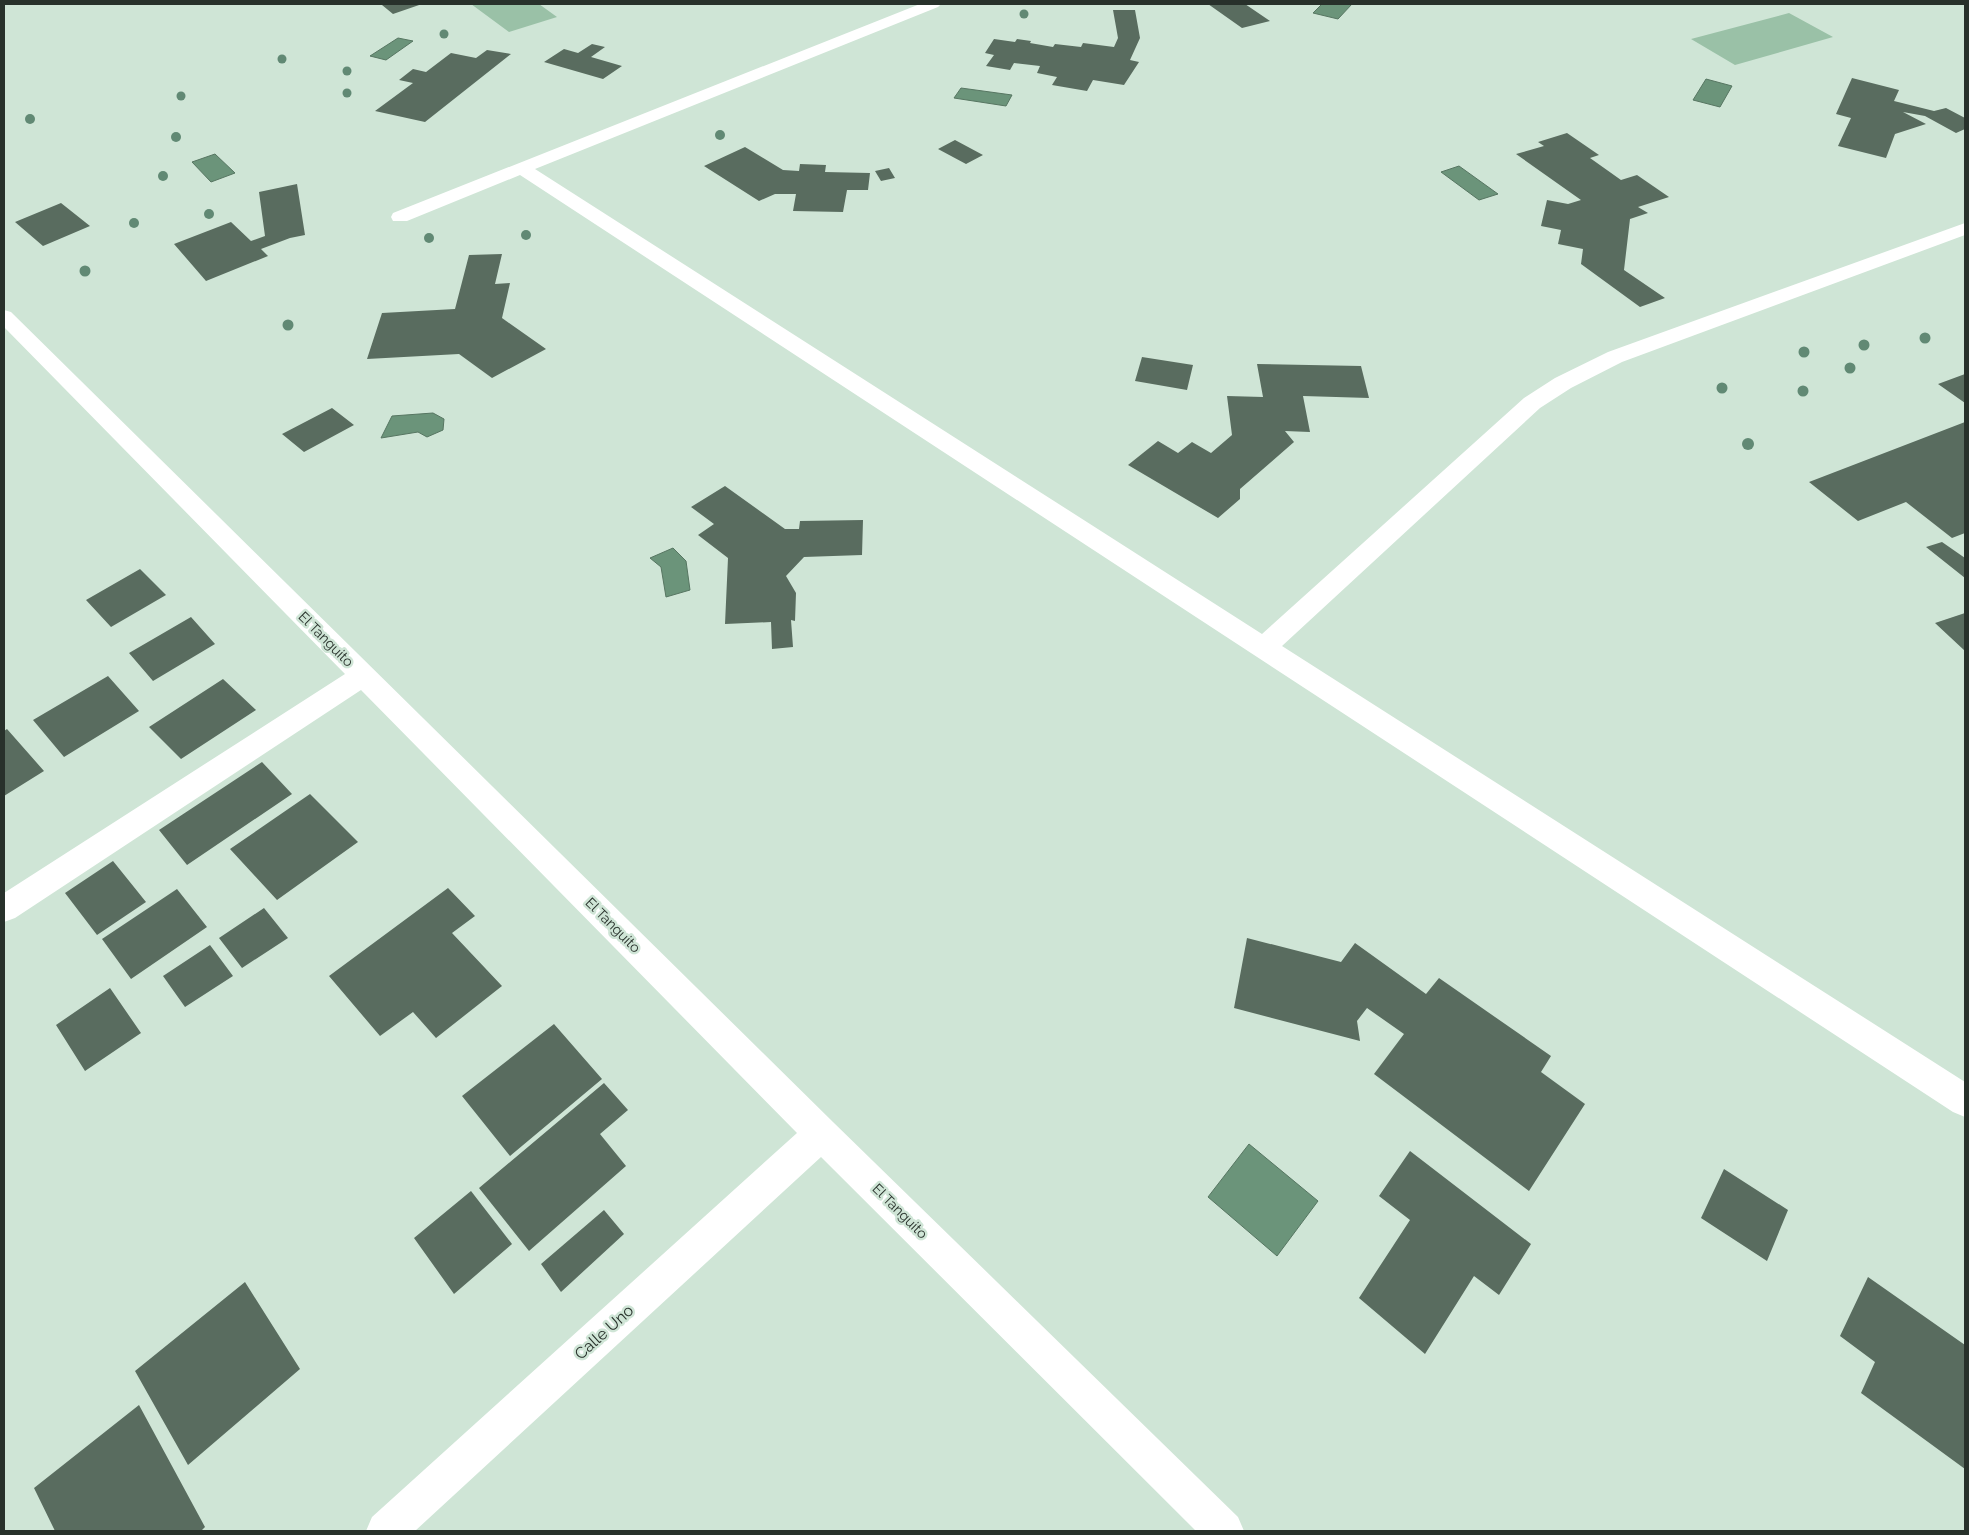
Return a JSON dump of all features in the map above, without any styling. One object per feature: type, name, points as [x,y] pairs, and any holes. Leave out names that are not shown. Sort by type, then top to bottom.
[{"type":"street","points":[[400,217],[934,4]]},
{"type":"street","points":[[521,168],[1965,1101]]},
{"type":"street","points":[[1263,648],[1532,403],[1563,383],[1615,357],[1965,230]]},
{"type":"street","name":"El Tanguito","points":[[4,316],[822,1134],[1224,1531]]},
{"type":"street","points":[[4,909],[363,676]]},
{"type":"street","name":"Calle Uno","points":[[386,1531],[822,1134]]},
{"type":"shaded area","points":[[471,4],[539,4],[557,17],[509,32]]},
{"type":"shaded area","points":[[1322,4],[1352,4],[1338,19],[1313,13]]},
{"type":"shaded area","points":[[1789,13],[1833,37],[1735,65],[1691,39]]},
{"type":"shaded area","points":[[398,38],[413,41],[386,60],[370,56]]},
{"type":"shaded area","points":[[1706,79],[1732,86],[1720,107],[1693,100]]},
{"type":"shaded area","points":[[961,88],[1012,95],[1006,106],[954,98]]},
{"type":"shaded area","points":[[215,154],[235,173],[211,182],[192,162]]},
{"type":"shaded area","points":[[1459,166],[1498,194],[1479,200],[1441,172]]},
{"type":"shaded area","points":[[433,413],[444,419],[443,430],[427,437],[418,432],[381,438],[392,416]]},
{"type":"shaded area","points":[[673,548],[686,561],[690,590],[666,597],[661,567],[650,558]]},
{"type":"shaded area","points":[[1249,1144],[1318,1201],[1277,1256],[1208,1197]]},
{"type":"building","points":[[422,4],[393,14],[382,5]]},
{"type":"building","points":[[1208,4],[1245,4],[1270,21],[1242,28]]},
{"type":"building","points":[[1113,10],[1135,10],[1140,38],[1130,60],[1139,62],[1124,85],[1093,80],[1087,91],[1052,85],[1057,77],[1037,73],[1040,66],[1014,63],[1010,70],[986,66],[994,55],[985,53],[994,39],[1015,42],[1017,39],[1053,47],[1055,44],[1081,47],[1083,43],[1114,47],[1118,38]]},
{"type":"building","points":[[592,44],[605,47],[591,57],[622,66],[603,79],[544,62],[564,49],[578,53]]},
{"type":"building","points":[[487,50],[511,54],[425,122],[375,111],[413,83],[399,80],[413,69],[426,72],[451,53],[476,58]]},
{"type":"building","points":[[1852,78],[1899,90],[1894,101],[1934,111],[1946,108],[1965,118],[1965,129],[1956,133],[1925,116],[1903,112],[1926,124],[1895,134],[1886,158],[1838,146],[1851,118],[1836,114]]},
{"type":"building","points":[[1567,133],[1599,155],[1590,158],[1621,180],[1637,175],[1669,197],[1638,207],[1648,213],[1630,219],[1624,270],[1665,298],[1640,307],[1581,264],[1583,249],[1558,244],[1561,230],[1541,226],[1547,200],[1568,204],[1581,200],[1516,154],[1544,146],[1538,142]]},
{"type":"building","points":[[955,140],[983,155],[966,164],[938,149]]},
{"type":"building","points":[[745,147],[783,170],[799,171],[800,164],[826,165],[825,172],[870,173],[868,190],[847,190],[843,212],[793,211],[796,194],[775,194],[759,201],[704,166]]},
{"type":"building","points":[[889,168],[895,178],[881,181],[875,171]]},
{"type":"building","points":[[297,184],[305,235],[290,238],[261,249],[268,256],[206,281],[174,244],[231,222],[251,241],[265,236],[259,192]]},
{"type":"building","points":[[61,203],[90,226],[43,246],[15,222]]},
{"type":"building","points":[[502,254],[495,284],[510,283],[502,318],[546,349],[492,378],[459,354],[367,359],[382,313],[455,309],[469,255]]},
{"type":"building","points":[[1142,357],[1193,365],[1187,390],[1135,381]]},
{"type":"building","points":[[1257,364],[1361,366],[1369,398],[1303,396],[1310,432],[1285,431],[1294,442],[1240,489],[1240,499],[1218,518],[1128,465],[1158,441],[1178,453],[1192,442],[1211,453],[1232,435],[1227,396],[1263,397]]},
{"type":"building","points":[[1965,374],[1965,403],[1938,384]]},
{"type":"building","points":[[332,408],[354,425],[304,452],[282,434]]},
{"type":"building","points":[[1965,422],[1965,533],[1952,538],[1906,502],[1858,521],[1809,482]]},
{"type":"building","points":[[725,486],[785,529],[799,529],[800,521],[863,520],[862,555],[804,557],[786,576],[796,593],[795,621],[791,620],[793,647],[772,649],[771,622],[725,624],[728,558],[698,535],[714,524],[691,507]]},
{"type":"building","points":[[1942,542],[1965,558],[1965,578],[1926,547]]},
{"type":"building","points":[[140,569],[166,595],[111,627],[86,600]]},
{"type":"building","points":[[1965,613],[1965,651],[1935,623]]},
{"type":"building","points":[[191,617],[215,644],[153,681],[129,653]]},
{"type":"building","points":[[108,676],[139,711],[64,757],[33,720]]},
{"type":"building","points":[[223,679],[256,710],[181,759],[149,727]]},
{"type":"building","points":[[7,729],[44,771],[4,796],[4,731]]},
{"type":"building","points":[[262,762],[292,794],[187,865],[159,830]]},
{"type":"building","points":[[310,794],[358,842],[277,900],[230,849]]},
{"type":"building","points":[[113,861],[146,902],[97,935],[65,893]]},
{"type":"building","points":[[448,888],[475,916],[452,933],[502,986],[436,1038],[413,1012],[380,1036],[329,976]]},
{"type":"building","points":[[177,889],[207,927],[131,979],[102,939]]},
{"type":"building","points":[[264,908],[288,938],[242,968],[219,938]]},
{"type":"building","points":[[1247,938],[1341,962],[1355,943],[1426,994],[1439,978],[1551,1056],[1541,1072],[1585,1104],[1529,1191],[1374,1074],[1404,1034],[1367,1008],[1357,1021],[1360,1041],[1234,1008]]},
{"type":"building","points":[[210,945],[233,976],[185,1007],[163,976]]},
{"type":"building","points":[[110,988],[141,1033],[85,1071],[56,1025]]},
{"type":"building","points":[[554,1024],[602,1079],[510,1156],[462,1096]]},
{"type":"building","points":[[604,1083],[628,1110],[600,1134],[626,1166],[529,1251],[479,1188]]},
{"type":"building","points":[[1410,1151],[1531,1244],[1499,1295],[1474,1276],[1425,1354],[1359,1298],[1410,1220],[1379,1196]]},
{"type":"building","points":[[1724,1169],[1788,1210],[1767,1261],[1701,1218]]},
{"type":"building","points":[[471,1191],[512,1244],[454,1294],[414,1238]]},
{"type":"building","points":[[604,1210],[624,1234],[561,1292],[541,1264]]},
{"type":"building","points":[[1868,1277],[1965,1345],[1965,1469],[1861,1393],[1875,1362],[1840,1336]]},
{"type":"building","points":[[245,1282],[300,1369],[188,1465],[135,1371]]},
{"type":"building","points":[[139,1405],[205,1527],[201,1531],[55,1531],[34,1488]]}]
